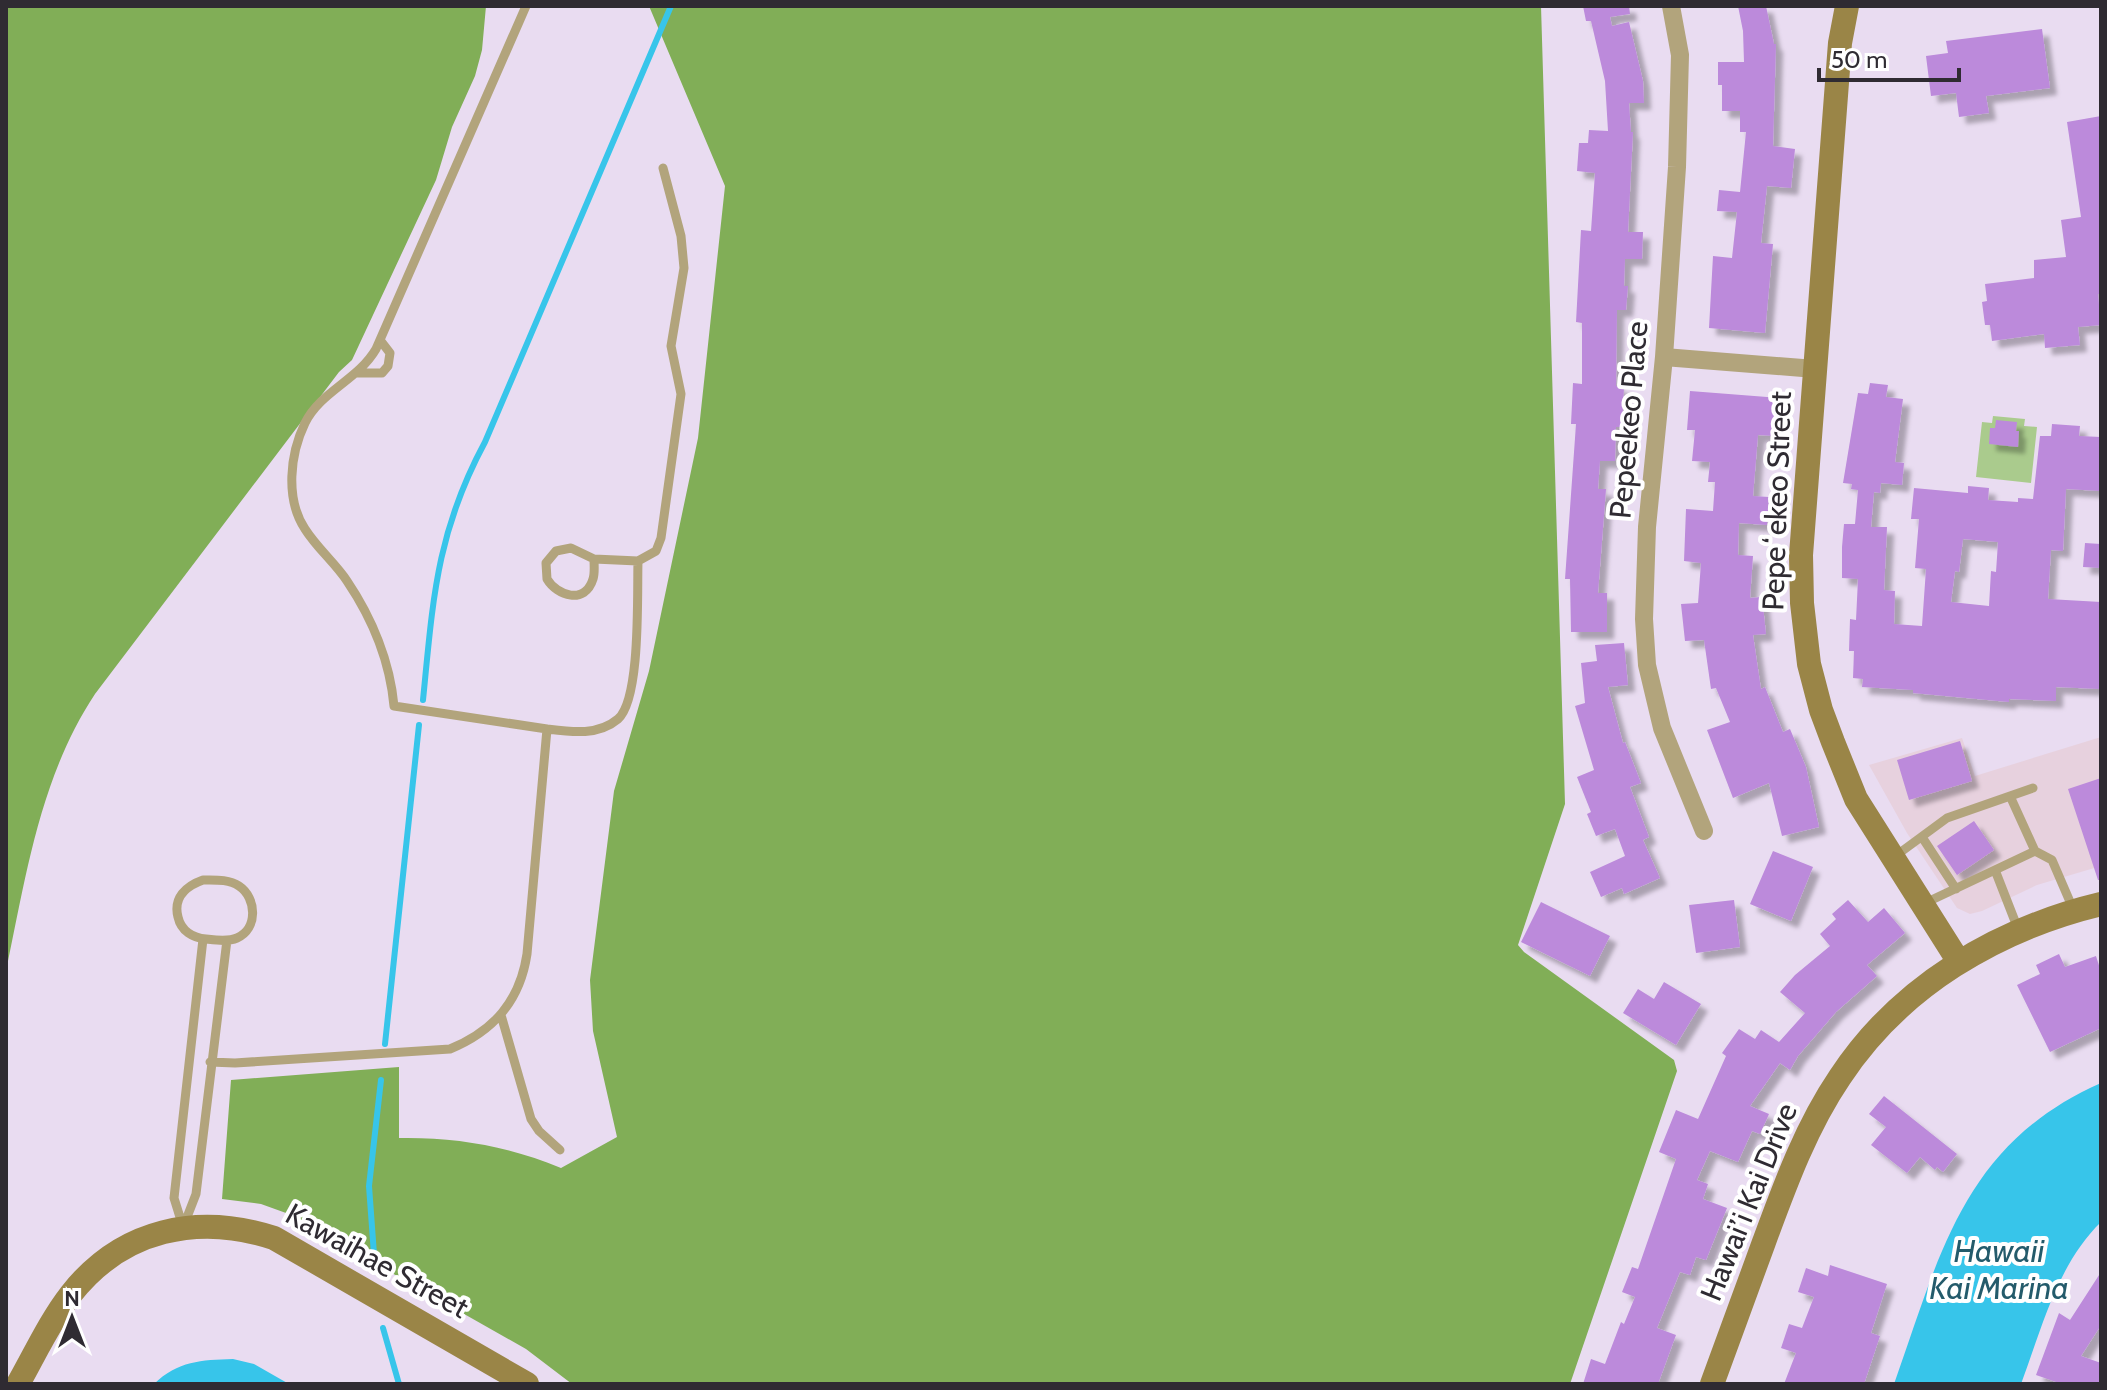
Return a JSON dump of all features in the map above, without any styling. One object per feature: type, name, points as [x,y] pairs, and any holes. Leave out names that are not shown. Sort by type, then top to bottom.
[{"type":"street","name":"Pepeekeo Place","points":[[1671,6],[1680,55],[1677,167],[1664,357],[1647,527],[1644,619],[1647,665],[1662,728],[1704,831]]},
{"type":"street","name":"Pepeʻekeo Street","points":[[1847,6],[1840,43],[1801,555],[1802,603],[1809,664],[1821,710],[1856,799],[1959,962]]},
{"type":"street","points":[[1664,357],[1815,369]]},
{"type":"street","name":"Hawai’i Kai Drive","points":[[1712,1384],[1790,1172],[1840,1075],[1885,1022],[1959,962],[2018,929],[2101,904]]},
{"type":"street","name":"Kawaihae Street","points":[[18,1384],[69,1296],[95,1268],[145,1237],[183,1227],[232,1227],[274,1238],[527,1384]]},
{"type":"lane","points":[[526,6],[370,360],[315,406],[303,427],[293,462],[294,501],[305,529],[346,580],[369,619],[382,651],[394,706],[576,733],[592,731],[617,720],[623,713],[633,680],[638,561]]},
{"type":"lane","points":[[594,559],[593,580],[583,592],[568,596],[555,589],[547,579],[546,563],[556,551],[571,548],[594,559],[638,561],[650,556],[659,545],[681,394],[671,346],[683,278],[684,252],[663,168]]},
{"type":"lane","points":[[358,373],[382,373],[388,366],[390,353],[380,340]]},
{"type":"lane","points":[[210,1062],[450,1049],[481,1034],[501,1015],[514,998],[525,969],[547,729]]},
{"type":"lane","points":[[1893,858],[1947,818],[2033,788]]},
{"type":"lane","points":[[2010,796],[2035,851],[2052,860],[2074,911]]},
{"type":"lane","points":[[1922,837],[1956,889]]},
{"type":"lane","points":[[1923,904],[2035,851]]},
{"type":"lane","points":[[1995,870],[2018,929]]},
{"type":"lane","points":[[203,880],[212,880],[236,884],[244,889],[253,906],[250,925],[237,938],[227,940],[203,939],[186,932],[177,915],[177,906],[185,889],[203,880]]},
{"type":"lane","points":[[183,1227],[174,1198],[203,939]]},
{"type":"lane","points":[[183,1227],[196,1194],[227,940]]},
{"type":"lane","points":[[501,1015],[531,1119],[560,1150]]},
{"type":"shaded area","points":[[2101,737],[2101,866],[2037,885],[1970,914],[1957,908],[1907,833],[1869,765],[1962,738],[1975,776]]},
{"type":"green space","points":[[6,6],[486,6],[482,50],[475,76],[452,127],[436,180],[352,360],[339,372],[95,694],[76,726],[37,828],[6,971]]},
{"type":"green space","points":[[649,6],[1541,6],[1565,804],[1518,945],[1674,1060],[1677,1071],[1570,1384],[572,1384],[526,1349],[286,1213],[261,1204],[222,1199],[231,1080],[399,1067],[399,1138],[482,1144],[561,1168],[617,1137],[593,1031],[590,980],[614,791],[649,671],[698,438],[725,186]]},
{"type":"green space","points":[[1993,416],[2025,419],[2024,426],[2037,427],[2031,483],[1976,477],[1982,422],[1992,423]]},
{"type":"water","name":"Hawaii Kai Marina","points":[[2101,1083],[2101,1222],[2086,1239],[2062,1277],[2021,1384],[1894,1384],[1943,1248],[1963,1208],[1987,1171],[2017,1138],[2054,1108]]},
{"type":"water","points":[[233,1359],[254,1364],[289,1384],[154,1384],[190,1363]]},
{"type":"building","points":[[1583,6],[1629,6],[1630,14],[1610,17],[1612,26],[1629,22],[1643,81],[1644,103],[1629,103],[1633,132],[1628,232],[1643,232],[1642,259],[1625,259],[1624,286],[1628,286],[1626,310],[1617,310],[1616,386],[1624,387],[1622,427],[1616,427],[1615,461],[1600,461],[1598,489],[1606,489],[1598,593],[1607,593],[1607,632],[1571,632],[1570,579],[1565,579],[1576,424],[1571,424],[1573,383],[1582,384],[1582,323],[1576,322],[1581,230],[1591,231],[1595,173],[1577,171],[1579,143],[1588,143],[1589,130],[1608,131],[1605,81],[1591,21],[1586,21]]},
{"type":"building","points":[[1738,6],[1766,6],[1776,44],[1773,146],[1795,149],[1791,188],[1767,186],[1761,243],[1773,244],[1765,333],[1709,328],[1713,256],[1732,258],[1737,212],[1717,211],[1719,190],[1740,192],[1746,132],[1740,132],[1740,111],[1722,111],[1722,85],[1718,85],[1718,62],[1744,62]]},
{"type":"building","points":[[2042,29],[2050,88],[1986,96],[1989,113],[1959,117],[1956,93],[1931,96],[1926,56],[1948,53],[1946,41]]},
{"type":"building","points":[[2101,116],[2101,294],[2098,294],[2101,325],[2078,327],[2080,345],[2045,348],[2044,334],[1992,341],[1990,325],[1985,325],[1982,302],[1987,301],[1985,284],[2034,278],[2034,260],[2066,257],[2061,220],[2081,217],[2067,122]]},
{"type":"building","points":[[1870,383],[1888,385],[1886,397],[1903,399],[1895,462],[1904,463],[1902,485],[1881,483],[1880,493],[1874,492],[1871,527],[1887,527],[1884,590],[1895,591],[1894,624],[1922,626],[1926,569],[1915,568],[1919,519],[1911,519],[1914,488],[1968,493],[1968,486],[1989,488],[1988,500],[2018,502],[2018,498],[2033,499],[2040,436],[2051,436],[2052,424],[2080,426],[2079,436],[2101,437],[2101,491],[2066,489],[2063,551],[2051,550],[2048,599],[2101,602],[2100,689],[2056,687],[2056,701],[2009,699],[2009,702],[1862,687],[1863,679],[1853,678],[1854,651],[1849,651],[1850,619],[1856,620],[1858,579],[1842,578],[1842,547],[1844,524],[1855,524],[1858,490],[1851,489],[1852,484],[1843,483],[1858,393],[1868,394]],"holes":[[[1963,539],[1998,542],[1996,572],[1991,571],[1989,606],[1951,602]]]},
{"type":"building","points":[[1690,391],[1780,398],[1776,436],[1758,435],[1753,496],[1769,497],[1767,525],[1739,523],[1738,555],[1753,556],[1750,598],[1762,597],[1766,634],[1753,635],[1761,689],[1765,687],[1783,732],[1790,729],[1806,767],[1819,827],[1782,836],[1769,783],[1733,798],[1707,730],[1730,722],[1716,688],[1711,689],[1704,640],[1685,641],[1681,604],[1698,603],[1701,563],[1684,561],[1686,509],[1713,511],[1715,482],[1708,482],[1710,462],[1692,461],[1695,430],[1687,430]]},
{"type":"building","points":[[1996,420],[2017,422],[2018,447],[1989,444],[1990,428],[1995,428]]},
{"type":"building","points":[[2085,543],[2101,544],[2101,568],[2083,567]]},
{"type":"building","points":[[1624,643],[1628,685],[1608,687],[1623,743],[1641,783],[1630,787],[1649,837],[1643,840],[1660,878],[1624,894],[1622,888],[1601,897],[1590,872],[1625,856],[1615,829],[1596,836],[1587,814],[1591,812],[1577,777],[1594,770],[1575,706],[1585,703],[1581,663],[1597,661],[1595,645]]},
{"type":"building","points":[[1960,741],[1972,781],[1909,800],[1897,760]]},
{"type":"building","points":[[2101,778],[2101,880],[2098,880],[2068,789]]},
{"type":"building","points":[[1974,821],[1994,850],[1957,875],[1937,846]]},
{"type":"building","points":[[1773,851],[1813,867],[1791,921],[1750,904]]},
{"type":"building","points":[[1734,900],[1740,947],[1696,953],[1689,905]]},
{"type":"building","points":[[1848,900],[1868,922],[1884,908],[1905,933],[1867,965],[1877,976],[1836,1012],[1798,1056],[1790,1070],[1780,1063],[1750,1106],[1769,1114],[1760,1134],[1752,1131],[1738,1162],[1710,1151],[1697,1180],[1708,1184],[1703,1199],[1727,1208],[1706,1260],[1696,1257],[1690,1275],[1680,1272],[1657,1328],[1676,1335],[1658,1384],[1583,1384],[1591,1359],[1605,1364],[1621,1322],[1624,1324],[1635,1297],[1622,1292],[1632,1267],[1638,1269],[1676,1159],[1659,1152],[1676,1110],[1698,1119],[1726,1056],[1722,1053],[1739,1029],[1755,1039],[1761,1030],[1779,1042],[1805,1013],[1780,992],[1830,946],[1820,934],[1836,919],[1832,914]]},
{"type":"building","points":[[1541,902],[1610,936],[1590,976],[1521,942]]},
{"type":"building","points":[[2059,954],[2065,967],[2096,956],[2101,972],[2101,1028],[2050,1052],[2017,985],[2040,974],[2036,965]]},
{"type":"building","points":[[1664,982],[1701,1004],[1676,1045],[1623,1013],[1638,989],[1654,999]]},
{"type":"building","points":[[1884,1096],[1957,1154],[1943,1172],[1937,1167],[1935,1170],[1920,1157],[1907,1173],[1871,1145],[1886,1127],[1869,1114]]},
{"type":"building","points":[[1830,1265],[1887,1284],[1871,1333],[1880,1336],[1864,1384],[1784,1384],[1796,1353],[1781,1348],[1789,1324],[1802,1328],[1814,1297],[1798,1292],[1806,1268],[1828,1276]]},
{"type":"building","points":[[2101,1272],[2101,1325],[2081,1356],[2101,1363],[2101,1384],[2062,1384],[2036,1375],[2059,1313],[2070,1320]]},
{"type":"waterway","points":[[423,700],[439,568],[456,507],[671,6]]},
{"type":"waterway","points":[[385,1044],[419,725]]},
{"type":"waterway","points":[[375,1268],[369,1186],[381,1080]]},
{"type":"waterway","points":[[383,1328],[399,1384]]}]
